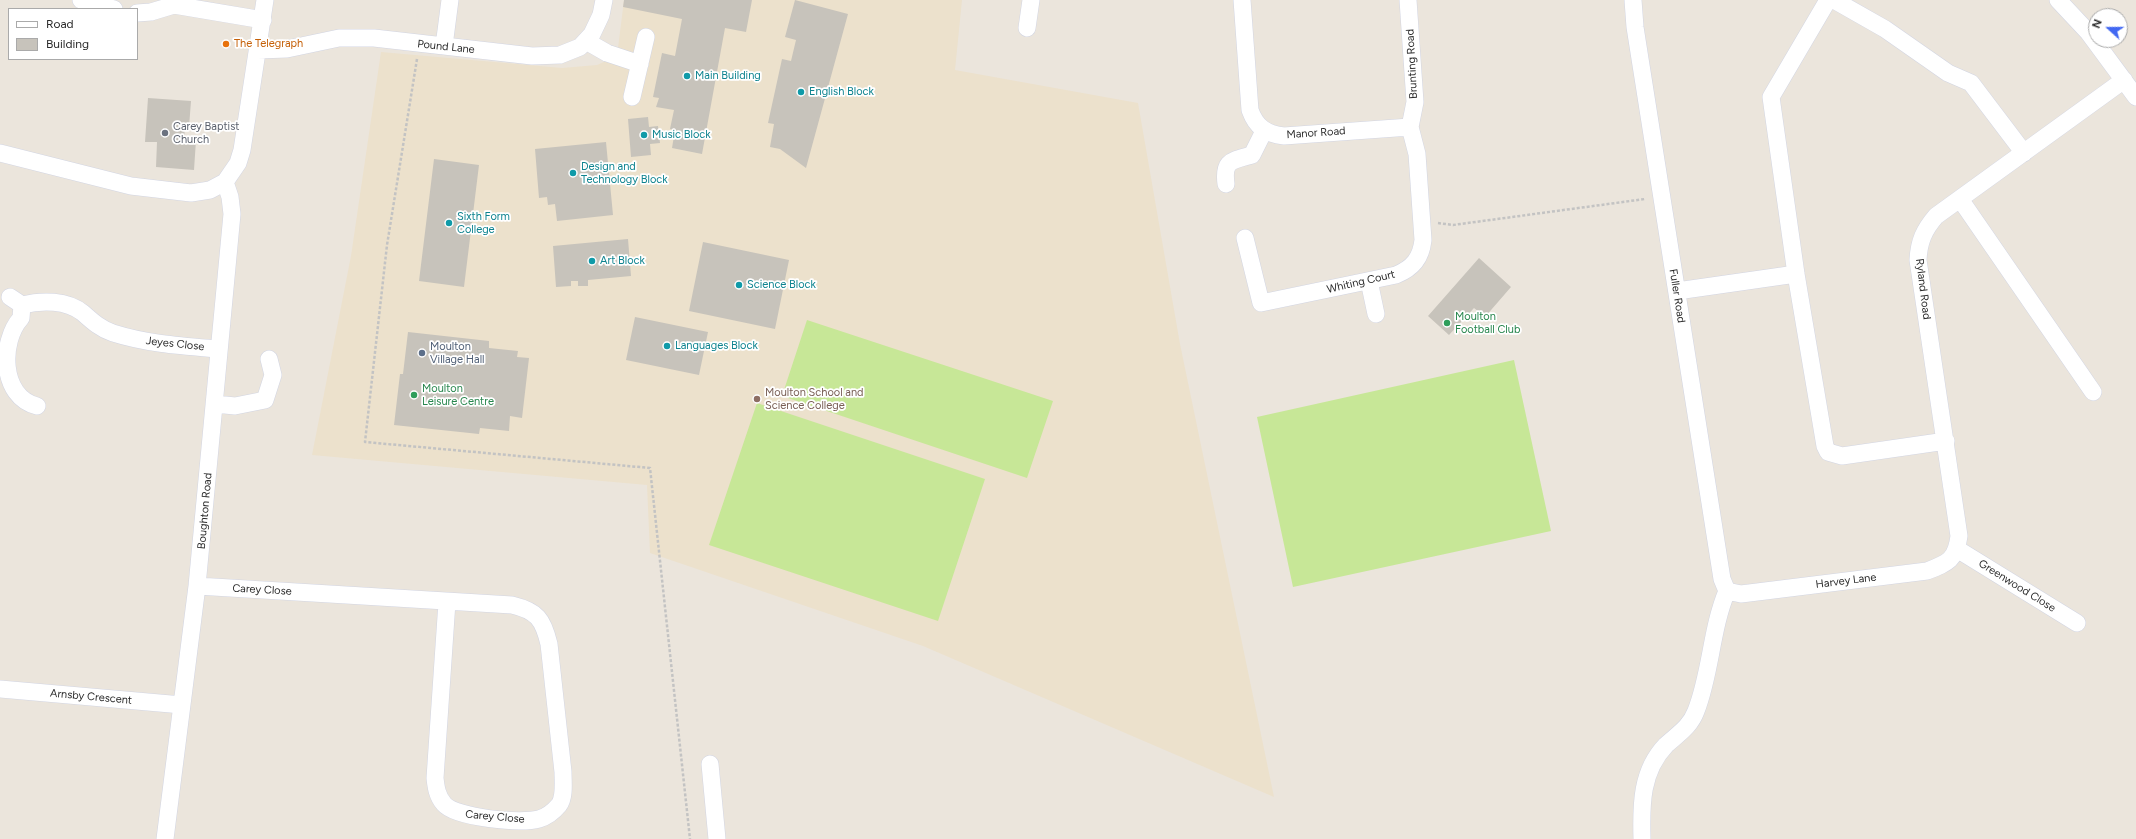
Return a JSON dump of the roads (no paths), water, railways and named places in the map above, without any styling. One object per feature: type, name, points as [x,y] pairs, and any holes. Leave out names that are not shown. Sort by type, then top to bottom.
[{"type":"street","points":[[81,0],[110,8]]},
{"type":"street","points":[[0,153],[147,189],[191,193],[210,190],[225,182],[238,163],[242,150],[265,0]]},
{"type":"street","points":[[444,46],[450,0]]},
{"type":"street","name":"Pound Lane","points":[[258,50],[287,49],[352,37],[546,56],[570,51],[586,41],[597,25],[604,0]]},
{"type":"street","points":[[1028,28],[1031,0]]},
{"type":"street","points":[[1226,184],[1224,170],[1228,164],[1252,155],[1264,131],[1253,119],[1250,110],[1242,0]]},
{"type":"street","name":"Brunting Road","points":[[1408,0],[1414,102],[1410,127]]},
{"type":"street","name":"Fuller Road","points":[[1633,0],[1635,27],[1661,197],[1721,571],[1726,591]]},
{"type":"street","points":[[1828,0],[1771,97],[1796,274],[1822,436],[1828,452],[1842,456],[1946,441]]},
{"type":"street","points":[[1834,0],[1886,29],[1948,73],[1971,83],[2024,153]]},
{"type":"street","points":[[2058,0],[2079,21],[2132,89]]},
{"type":"street","points":[[138,13],[151,12],[174,5],[263,20]]},
{"type":"street","points":[[632,97],[646,36]]},
{"type":"street","points":[[586,41],[607,53],[640,64]]},
{"type":"street","name":"Ryland Road","points":[[1957,549],[1959,536],[1921,280],[1919,253],[1921,237],[1927,226],[1936,216],[2024,153],[2132,89]]},
{"type":"street","name":"Manor Road","points":[[1264,131],[1284,136],[1410,127]]},
{"type":"street","name":"Whiting Court","points":[[1245,238],[1261,303],[1396,275],[1408,270],[1417,261],[1422,250],[1422,221],[1417,154],[1410,127]]},
{"type":"street","name":"Boughton Road","points":[[165,839],[197,586],[215,404],[218,349],[232,214],[230,197],[225,182]]},
{"type":"street","points":[[1960,199],[2093,392]]},
{"type":"street","points":[[1677,292],[1796,274]]},
{"type":"street","points":[[1369,281],[1376,314]]},
{"type":"street","name":"Jeyes Close","points":[[37,406],[26,404],[11,393],[1,364],[3,340],[18,307],[34,302],[58,302],[82,312],[94,323],[112,333],[158,344],[218,349]]},
{"type":"street","points":[[215,404],[235,406],[264,400],[273,375],[268,359]]},
{"type":"street","name":"Harvey Lane","points":[[1726,591],[1741,594],[1927,572],[1948,562],[1957,549]]},
{"type":"street","name":"Greenwood Close","points":[[1957,549],[2077,623]]},
{"type":"street","name":"Carey Close","points":[[197,586],[512,605],[525,608],[534,613],[546,630],[549,644],[564,790],[560,804],[550,813],[539,819],[525,820],[467,816],[452,811],[443,804],[437,793],[435,778],[447,602]]},
{"type":"street","points":[[1642,839],[1643,796],[1648,771],[1666,746],[1684,731],[1696,712],[1718,611],[1726,591]]},
{"type":"street","name":"Arnsby Crescent","points":[[0,689],[182,705]]},
{"type":"street","points":[[710,764],[717,839]]},
{"type":"place","name":"The Telegraph","points":[[226,44]]},
{"type":"place","name":"Main Building","points":[[687,76]]},
{"type":"place","name":"English Block","points":[[801,92]]},
{"type":"place","name":"Carey Baptist Church","points":[[165,133]]},
{"type":"place","name":"Music Block","points":[[644,135]]},
{"type":"place","name":"Design and Technology Block","points":[[573,173]]},
{"type":"place","name":"Sixth Form College","points":[[449,223]]},
{"type":"place","name":"Art Block","points":[[592,261]]},
{"type":"place","name":"Science Block","points":[[739,285]]},
{"type":"place","name":"Moulton Football Club","points":[[1447,323]]},
{"type":"place","name":"Languages Block","points":[[667,346]]},
{"type":"place","name":"Moulton Village Hall","points":[[422,353]]},
{"type":"place","name":"Moulton Leisure Centre","points":[[414,395]]},
{"type":"place","name":"Moulton School and Science College","points":[[757,399]]}]
